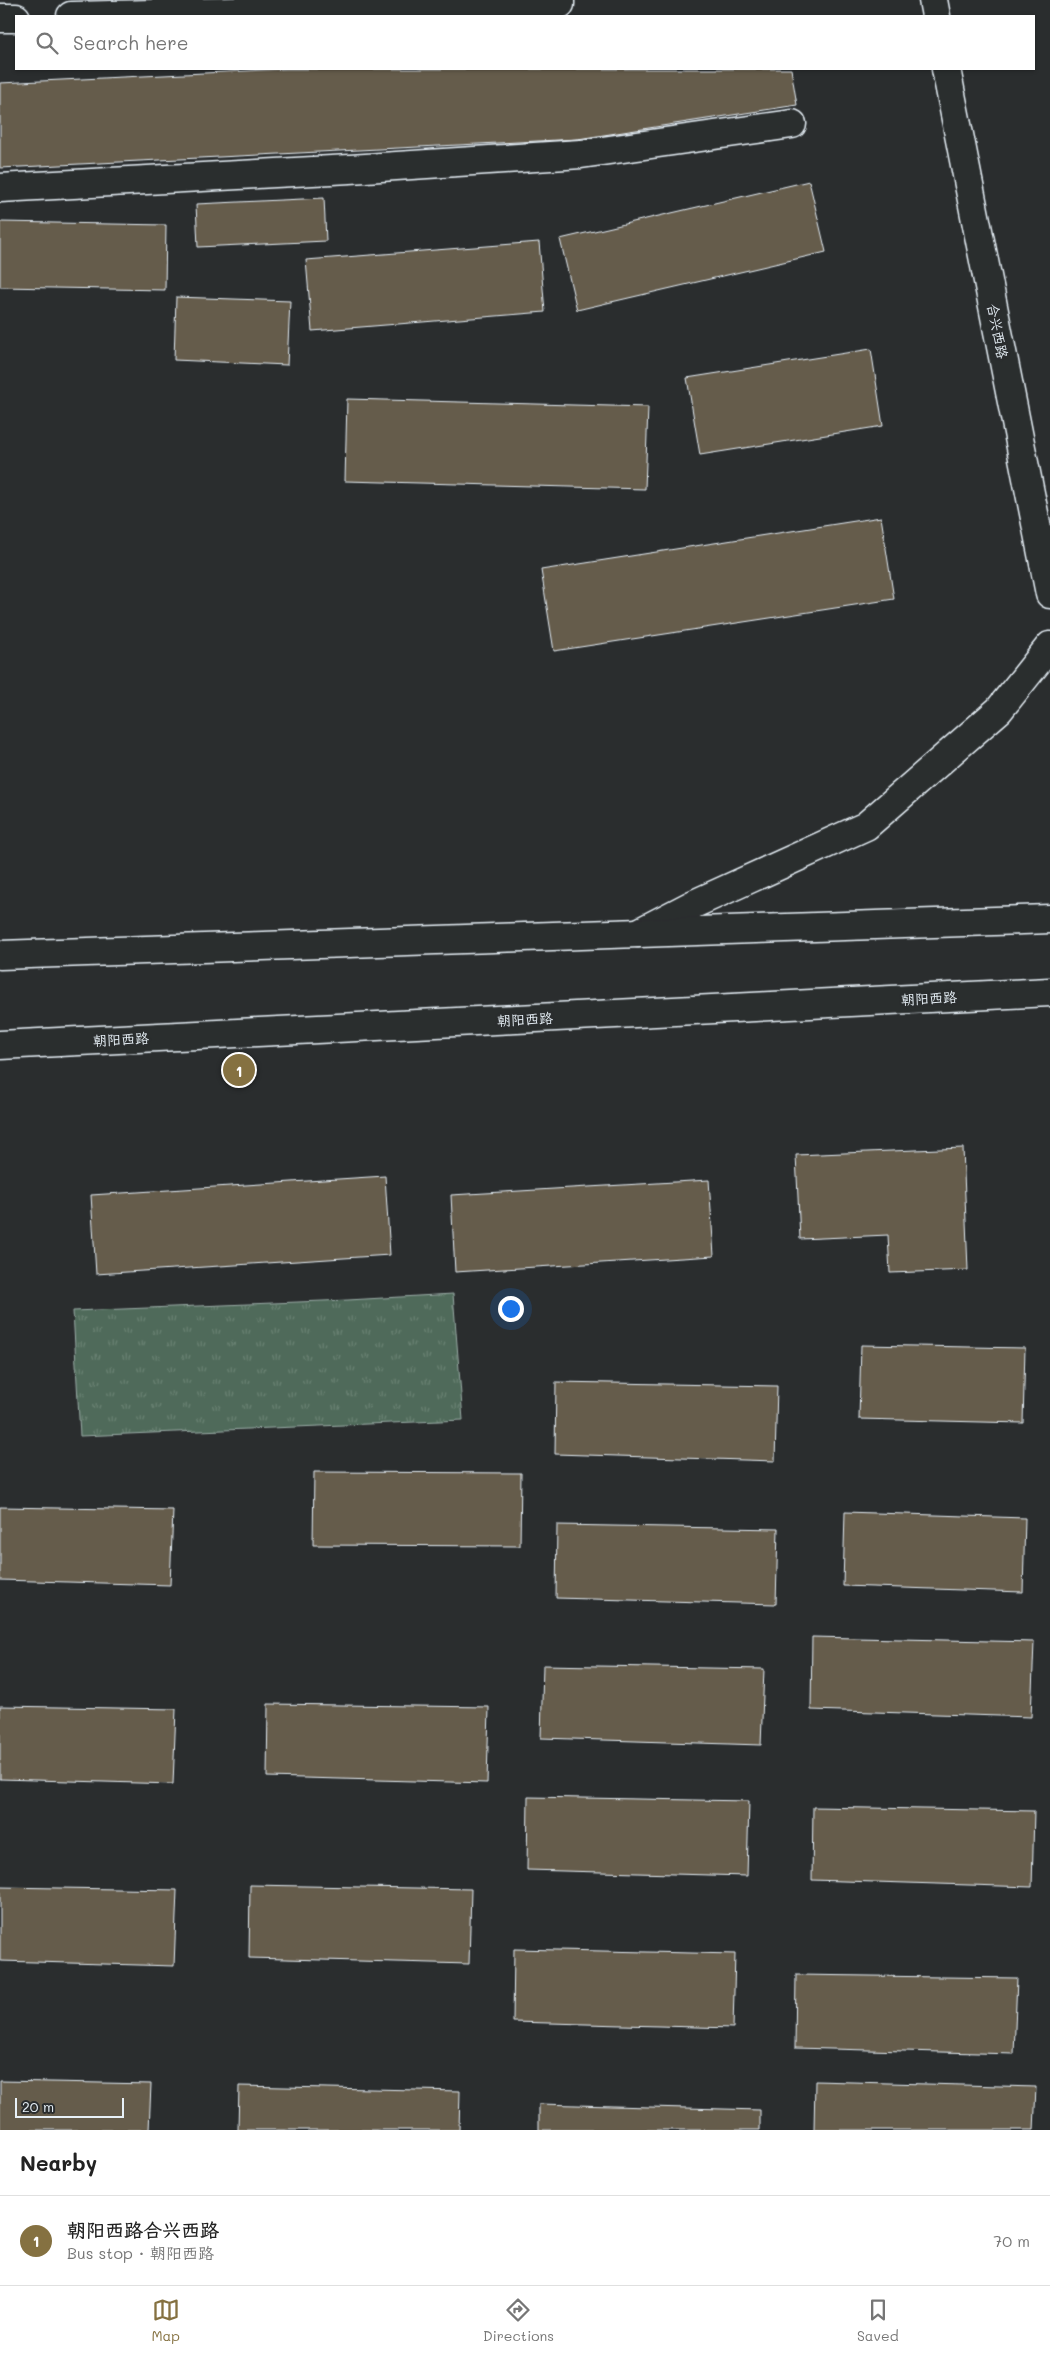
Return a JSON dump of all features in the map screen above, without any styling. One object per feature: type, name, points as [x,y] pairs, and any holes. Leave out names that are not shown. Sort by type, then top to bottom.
[{"type":"street","points":[[112,15],[560,4],[560,0]]},
{"type":"street","points":[[933,0],[936,15]]},
{"type":"street","points":[[0,18],[15,18]]},
{"type":"street","name":"合兴西路","points":[[946,70],[1050,594]]},
{"type":"street","points":[[0,188],[350,170],[581,154],[792,124]]},
{"type":"street","points":[[638,933],[694,904],[866,826],[999,710],[1050,646]]},
{"type":"street","points":[[0,955],[1050,919]]},
{"type":"street","name":"朝阳西路","points":[[0,1045],[1050,992]]},
{"type":"green space","points":[[453,1294],[463,1420],[80,1436],[73,1311]]},
{"type":"building","points":[[266,70],[791,70],[797,105],[578,139],[0,168],[0,83]]},
{"type":"building","points":[[809,181],[826,252],[577,310],[560,239]]},
{"type":"building","points":[[324,198],[326,241],[198,247],[196,204]]},
{"type":"building","points":[[0,222],[166,225],[165,290],[0,287]]},
{"type":"building","points":[[539,242],[545,312],[312,331],[306,260]]},
{"type":"building","points":[[176,297],[290,301],[287,365],[174,360]]},
{"type":"building","points":[[871,349],[883,426],[700,455],[687,378]]},
{"type":"building","points":[[347,399],[648,407],[645,489],[345,481]]},
{"type":"building","points":[[881,517],[894,599],[554,651],[541,570]]},
{"type":"building","points":[[963,1148],[968,1270],[890,1273],[888,1235],[800,1239],[796,1155]]},
{"type":"building","points":[[385,1176],[390,1255],[96,1274],[91,1195]]},
{"type":"building","points":[[709,1180],[714,1256],[455,1272],[451,1195]]},
{"type":"building","points":[[861,1345],[1025,1348],[1023,1423],[859,1419]]},
{"type":"building","points":[[556,1382],[777,1386],[775,1461],[555,1454]]},
{"type":"building","points":[[314,1472],[521,1473],[520,1546],[313,1545]]},
{"type":"building","points":[[0,1507],[173,1510],[170,1585],[0,1580]]},
{"type":"building","points":[[845,1512],[1025,1518],[1023,1592],[843,1586]]},
{"type":"building","points":[[557,1525],[778,1529],[776,1604],[556,1598]]},
{"type":"building","points":[[812,1637],[1034,1642],[1031,1717],[811,1710]]},
{"type":"building","points":[[543,1665],[764,1669],[761,1745],[541,1738]]},
{"type":"building","points":[[268,1704],[489,1707],[487,1783],[267,1777]]},
{"type":"building","points":[[0,1706],[176,1709],[173,1784],[0,1779]]},
{"type":"building","points":[[528,1797],[749,1801],[747,1876],[527,1870]]},
{"type":"building","points":[[813,1807],[1034,1811],[1032,1887],[812,1880]]},
{"type":"building","points":[[250,1885],[471,1889],[469,1964],[249,1958]]},
{"type":"building","points":[[0,1887],[177,1890],[174,1966],[0,1961]]},
{"type":"building","points":[[514,1949],[735,1954],[733,2028],[513,2022]]},
{"type":"building","points":[[796,1975],[1017,1978],[1014,2054],[795,2048]]},
{"type":"building","points":[[0,2081],[151,2084],[149,2130],[0,2130]]},
{"type":"building","points":[[815,2081],[1036,2087],[1034,2130],[814,2130]]},
{"type":"building","points":[[239,2086],[460,2091],[459,2130],[238,2130]]},
{"type":"building","points":[[539,2104],[760,2110],[760,2130],[539,2130]]},
{"type":"place","name":"朝阳西路合兴西路","points":[[239,1070]]}]
